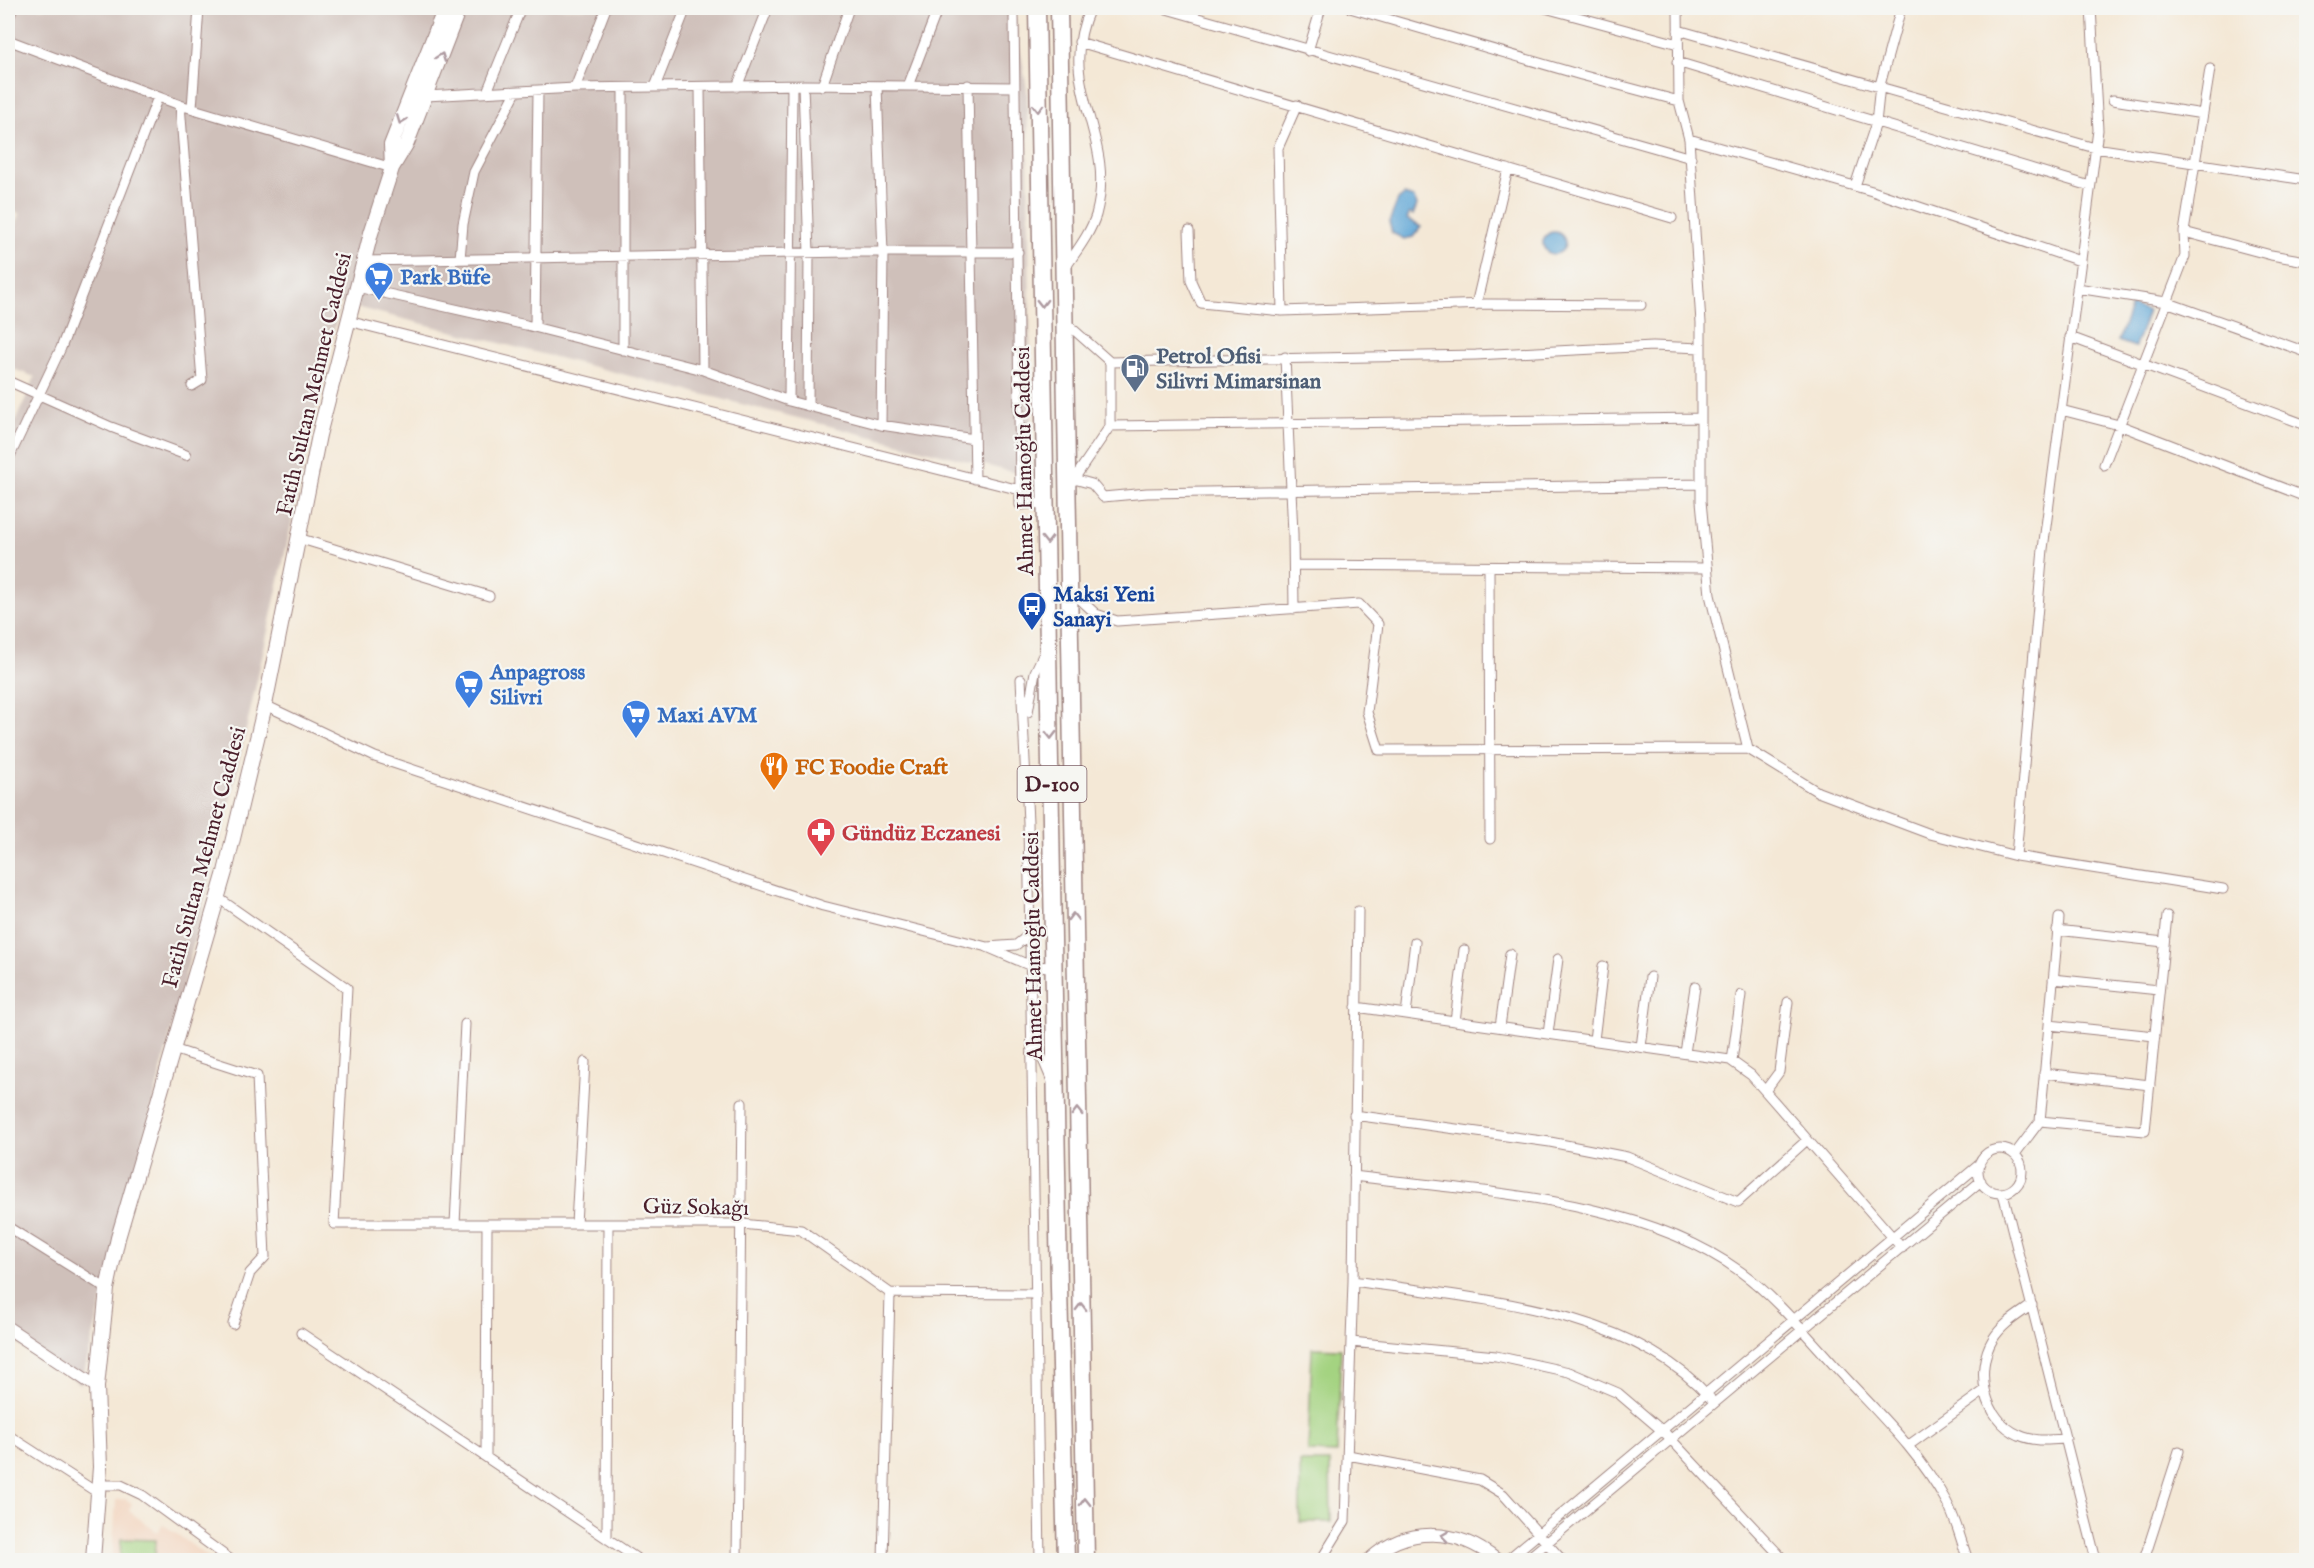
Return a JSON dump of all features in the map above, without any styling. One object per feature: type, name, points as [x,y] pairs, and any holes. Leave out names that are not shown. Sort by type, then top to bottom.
[{"type":"highway","points":[[1026,8],[1038,83]]},
{"type":"highway","name":"Ahmet Hamoğlu Caddesi","points":[[1037,8],[1053,967],[1066,1560]]},
{"type":"highway","name":"Ahmet Hamoğlu Caddesi","points":[[1059,8],[1063,271],[1070,484],[1086,1560]]},
{"type":"highway","points":[[1060,100],[1070,8]]},
{"type":"main road","name":"Fatih Sultan Mehmet Caddesi","points":[[392,168],[391,145],[445,8]]},
{"type":"main road","name":"Fatih Sultan Mehmet Caddesi","points":[[93,1560],[99,1489],[97,1387],[106,1289],[117,1238],[217,897],[265,705],[319,435],[364,261],[392,168],[407,143],[459,8]]},
{"type":"main road","points":[[412,91],[426,96]]},
{"type":"street","points":[[8,20],[13,8]]},
{"type":"street","points":[[192,108],[199,8]]},
{"type":"street","points":[[487,92],[521,8]]},
{"type":"street","points":[[575,88],[606,8]]},
{"type":"street","points":[[655,87],[686,8]]},
{"type":"street","points":[[737,87],[768,8]]},
{"type":"street","points":[[822,86],[849,8]]},
{"type":"street","points":[[908,86],[938,8]]},
{"type":"street","points":[[1010,8],[1014,16],[1020,505],[1046,503]]},
{"type":"street","points":[[1063,271],[1085,239],[1095,217],[1101,181],[1098,144],[1079,81],[1079,42],[1090,8]]},
{"type":"street","points":[[1163,8],[1690,158]]},
{"type":"street","points":[[1308,51],[1322,8]]},
{"type":"street","points":[[1350,8],[1679,100]]},
{"type":"street","points":[[1545,8],[1678,44]]},
{"type":"street","points":[[1678,8],[1679,100],[1689,140],[1701,348],[1701,484],[1707,568],[1710,595],[1748,748]]},
{"type":"street","points":[[1855,186],[1876,123],[1880,85],[1901,8]]},
{"type":"street","points":[[2016,856],[2043,549],[2098,130],[2091,8]]},
{"type":"street","points":[[1678,30],[1880,85],[2095,148],[2307,180]]},
{"type":"street","points":[[8,40],[180,105],[392,168]]},
{"type":"street","points":[[1079,42],[1672,218]]},
{"type":"street","points":[[1677,62],[2090,186]]},
{"type":"street","points":[[2104,465],[2185,256],[2184,232],[2210,69]]},
{"type":"street","points":[[426,96],[575,88],[803,85],[1014,87]]},
{"type":"street","points":[[803,85],[809,253],[808,406]]},
{"type":"street","points":[[968,85],[975,479]]},
{"type":"street","points":[[789,401],[792,86]]},
{"type":"street","points":[[877,86],[882,254],[881,425]]},
{"type":"street","points":[[700,87],[702,370]]},
{"type":"street","points":[[623,88],[623,350]]},
{"type":"street","points":[[535,327],[538,91]]},
{"type":"street","points":[[460,259],[463,224],[474,172],[516,92]]},
{"type":"street","points":[[8,460],[61,348],[158,97]]},
{"type":"street","points":[[2113,100],[2203,114]]},
{"type":"street","points":[[180,105],[202,380],[192,386]]},
{"type":"street","points":[[1282,311],[1278,148],[1297,105]]},
{"type":"street","points":[[1689,140],[1855,186],[2080,261]]},
{"type":"street","points":[[1476,305],[1508,169]]},
{"type":"street","points":[[1189,231],[1191,281],[1201,303],[1282,311],[1476,305],[1641,305]]},
{"type":"street","points":[[2184,232],[2271,255],[2307,261]]},
{"type":"street","points":[[364,261],[792,253],[1018,252]]},
{"type":"street","points":[[357,287],[535,327],[702,370],[789,401],[881,425],[974,438]]},
{"type":"street","points":[[2077,288],[2166,302],[2307,352]]},
{"type":"street","points":[[348,321],[1020,489]]},
{"type":"street","points":[[1065,322],[1110,362],[1476,355],[1653,346],[1701,348]]},
{"type":"street","points":[[2070,337],[2307,425]]},
{"type":"street","points":[[1285,357],[1294,609]]},
{"type":"street","points":[[1070,484],[1110,426],[1110,362]]},
{"type":"street","points":[[8,381],[111,427],[186,455]]},
{"type":"street","points":[[2061,410],[2119,425],[2307,496]]},
{"type":"street","points":[[1110,426],[1701,418]]},
{"type":"street","points":[[1070,484],[1092,484],[1103,497],[1147,493],[1701,484]]},
{"type":"street","points":[[298,538],[489,596]]},
{"type":"street","points":[[1294,565],[1489,568],[1568,565],[1707,568]]},
{"type":"street","points":[[1489,568],[1490,839]]},
{"type":"street","points":[[1070,590],[1096,614],[1117,621],[1359,604],[1378,624],[1368,712],[1379,750],[1748,748],[1818,792],[1929,834],[2016,856],[2223,889]]},
{"type":"street","points":[[1026,751],[1029,697],[1035,672],[1049,640]]},
{"type":"street","points":[[1021,679],[1026,751],[1033,1036],[1040,1560]]},
{"type":"street","points":[[265,705],[375,757],[823,906],[987,946],[1031,966],[1053,967]]},
{"type":"street","name":"Güz Sokağı","points":[[217,897],[347,988],[334,1224],[742,1224],[801,1230],[890,1293]]},
{"type":"street","points":[[1320,1560],[1345,1521],[1353,1281],[1358,911]]},
{"type":"street","points":[[2040,1121],[2145,1131],[2167,916]]},
{"type":"street","points":[[2015,1154],[2040,1121],[2059,918]]},
{"type":"street","points":[[2057,930],[2164,942]]},
{"type":"street","points":[[987,946],[1016,945],[1030,934]]},
{"type":"street","points":[[1406,1014],[1415,942]]},
{"type":"street","points":[[1455,1021],[1464,950]]},
{"type":"street","points":[[1500,1027],[1510,954]]},
{"type":"street","points":[[1548,1034],[1558,960]]},
{"type":"street","points":[[1594,1040],[1604,966]]},
{"type":"street","points":[[1641,1047],[1650,977]]},
{"type":"street","points":[[2053,979],[2160,990]]},
{"type":"street","points":[[1685,1053],[1695,987]]},
{"type":"street","points":[[1732,1061],[1741,995]]},
{"type":"street","points":[[1765,1091],[1779,1072],[1788,1002]]},
{"type":"street","points":[[1356,1007],[1732,1061],[1751,1075],[1902,1248]]},
{"type":"street","points":[[455,1224],[465,1024]]},
{"type":"street","points":[[2049,1025],[2155,1036]]},
{"type":"street","points":[[1033,1036],[1056,1089]]},
{"type":"street","points":[[173,1048],[257,1076],[265,1257],[250,1273],[233,1324]]},
{"type":"street","points":[[576,1224],[585,1062]]},
{"type":"street","points":[[2044,1073],[2150,1085]]},
{"type":"street","points":[[737,1560],[742,1103]]},
{"type":"street","points":[[1354,1115],[1550,1142],[1627,1157],[1738,1202],[1808,1140]]},
{"type":"street","points":[[1507,1560],[1893,1239],[1992,1151],[2007,1150],[2015,1154],[2022,1168],[2021,1176],[2011,1190],[2003,1193],[1992,1191],[1981,1181],[1980,1164]]},
{"type":"street","points":[[1354,1176],[1565,1203],[1621,1217],[1693,1243],[1742,1273],[1793,1322],[1909,1444],[1947,1502],[1968,1560]]},
{"type":"street","points":[[1526,1560],[1981,1181]]},
{"type":"street","points":[[2003,1193],[2095,1556],[2106,1560]]},
{"type":"street","points":[[486,1455],[487,1224]]},
{"type":"street","points":[[607,1539],[608,1224]]},
{"type":"street","points":[[8,1227],[106,1289]]},
{"type":"street","points":[[1353,1281],[1490,1302],[1580,1319],[1628,1339],[1672,1365],[1715,1404]]},
{"type":"street","points":[[883,1560],[890,1293],[1036,1294]]},
{"type":"street","points":[[2032,1305],[2001,1328],[1992,1341],[1984,1372],[1984,1390],[1996,1418],[2019,1435],[2041,1440],[2066,1439]]},
{"type":"street","points":[[8,1328],[97,1387]]},
{"type":"street","points":[[301,1333],[486,1455],[639,1560]]},
{"type":"street","points":[[1351,1342],[1496,1356],[1569,1372],[1618,1393],[1672,1440],[1784,1560]]},
{"type":"street","points":[[1909,1444],[1984,1390]]},
{"type":"street","points":[[8,1435],[99,1489],[121,1485],[142,1495],[231,1560]]},
{"type":"street","points":[[2144,1560],[2179,1451]]},
{"type":"street","points":[[1348,1455],[1480,1480],[1503,1494],[1562,1560]]},
{"type":"street","points":[[1369,1560],[1396,1541],[1420,1535],[1443,1535],[1467,1541],[1497,1560]]},
{"type":"shaded area","points":[[8,8],[1014,8],[1027,91],[1032,477],[340,303],[233,789],[81,1384],[8,1338],[8,438],[35,377],[8,367],[8,246],[20,214],[8,208]]},
{"type":"shaded area","points":[[125,1499],[132,1503],[129,1511],[157,1532],[163,1524],[212,1560],[112,1560],[116,1500]]},
{"type":"green space","points":[[1312,1348],[1341,1349],[1337,1453],[1308,1452]]},
{"type":"green space","points":[[1300,1462],[1330,1462],[1331,1522],[1300,1522]]},
{"type":"green space","points":[[121,1539],[156,1540],[155,1559],[120,1558]]},
{"type":"water","points":[[1404,195],[1414,198],[1417,205],[1413,215],[1410,213],[1407,219],[1421,227],[1413,237],[1404,239],[1392,233],[1389,222],[1398,200]]},
{"type":"water","points":[[1554,232],[1562,235],[1565,243],[1562,251],[1554,254],[1546,251],[1543,243],[1546,235]]},
{"type":"water","points":[[2131,305],[2148,311],[2135,347],[2118,341]]},
{"type":"place","name":"Park Büfe","points":[[379,302]]},
{"type":"place","name":"Petrol Ofisi Silivri Mimarsinan","points":[[1135,394]]},
{"type":"place","name":"Maksi Yeni Sanayi","points":[[1032,632]]},
{"type":"place","name":"Anpagross Silivri","points":[[469,710]]},
{"type":"place","name":"Maxi AVM","points":[[636,740]]},
{"type":"place","name":"FC Foodie Craft","points":[[774,792]]},
{"type":"place","name":"Gündüz Eczanesi","points":[[821,858]]}]
